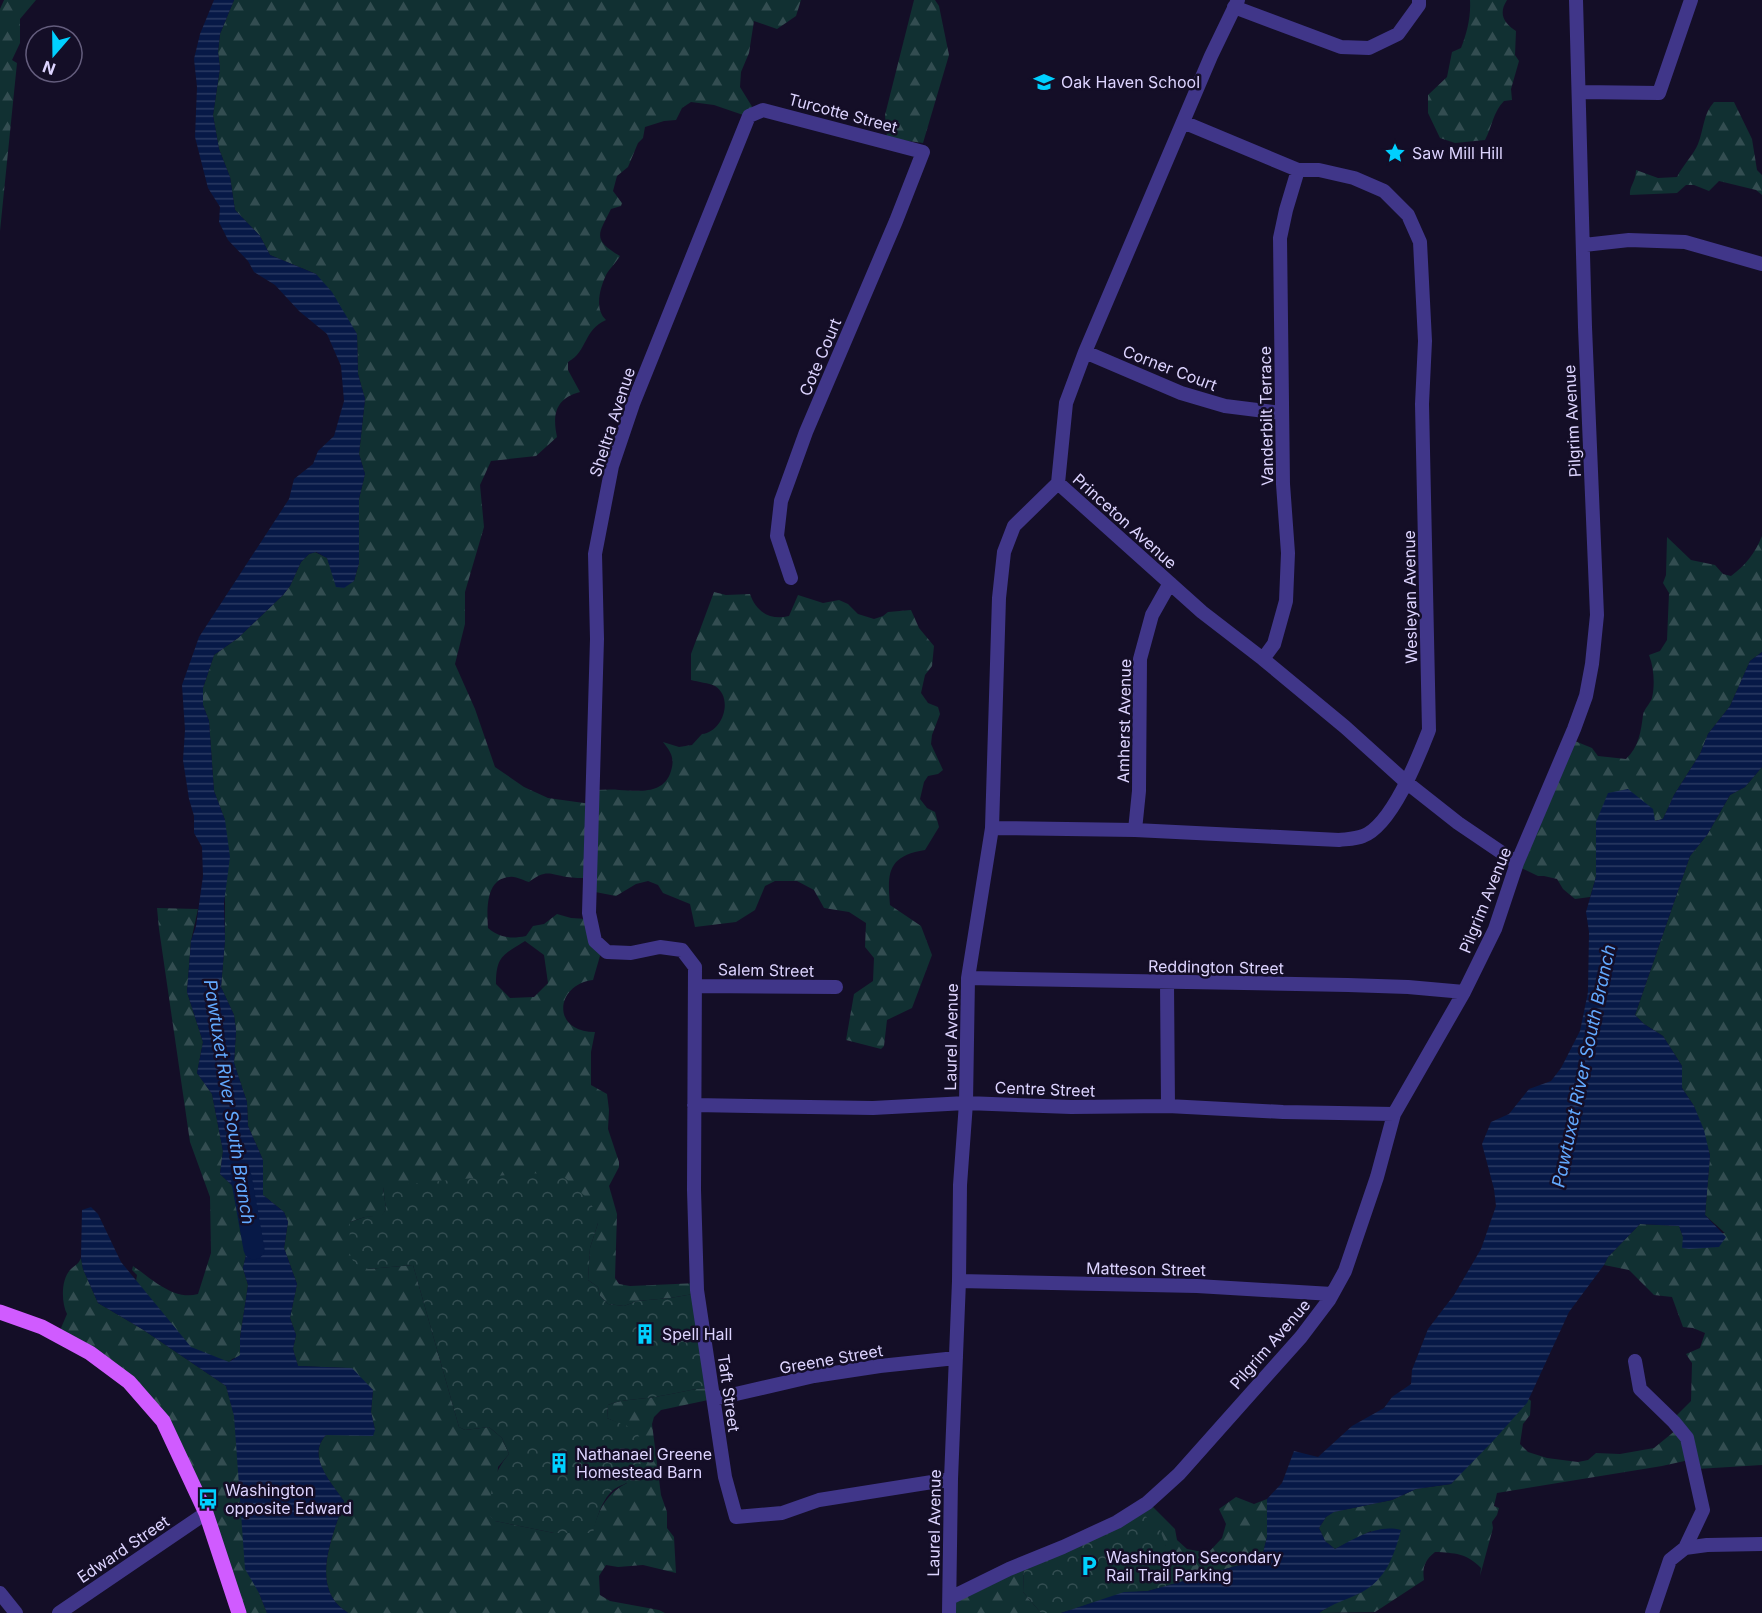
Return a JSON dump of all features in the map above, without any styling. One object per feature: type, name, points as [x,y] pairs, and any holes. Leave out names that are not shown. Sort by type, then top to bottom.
[{"type":"main road","points":[[0,1312],[42,1327],[90,1353],[129,1382],[163,1421],[206,1513],[239,1613]]},
{"type":"street","points":[[1236,3],[1341,47],[1369,48],[1398,34],[1419,5],[1419,0]]},
{"type":"street","name":"Pilgrim Avenue","points":[[950,1598],[1009,1569],[1117,1522],[1147,1503],[1179,1474],[1301,1336],[1332,1294],[1348,1260],[1377,1177],[1394,1114],[1464,992],[1495,929],[1517,863],[1575,729],[1586,696],[1597,615],[1585,327],[1576,0]]},
{"type":"street","points":[[1580,92],[1659,93],[1691,0]]},
{"type":"street","name":"Princeton Avenue","points":[[1236,3],[1211,56],[1085,352],[1066,403],[1058,483],[1202,612],[1345,727],[1406,782],[1458,823],[1517,863]]},
{"type":"street","name":"Turcotte Street","points":[[755,114],[763,110],[785,114],[923,152]]},
{"type":"street","name":"Sheltra Avenue","points":[[682,950],[660,947],[631,953],[608,952],[595,941],[588,912],[597,639],[595,554],[612,466],[633,404],[749,116],[755,114]]},
{"type":"street","name":"Wesleyan Avenue","points":[[992,828],[1135,830],[1340,840],[1364,836],[1388,816],[1417,762],[1429,730],[1422,404],[1425,341],[1420,242],[1408,215],[1384,191],[1354,178],[1319,170],[1298,170],[1184,122]]},
{"type":"street","name":"Cote Court","points":[[791,578],[777,536],[781,501],[806,432],[923,152]]},
{"type":"street","name":"Vanderbilt Terrace","points":[[1263,659],[1274,644],[1286,601],[1288,552],[1281,413],[1280,238],[1298,170]]},
{"type":"street","points":[[1584,244],[1629,240],[1685,242],[1762,264]]},
{"type":"street","name":"Corner Court","points":[[1085,352],[1182,393],[1225,406],[1281,413]]},
{"type":"street","name":"Laurel Avenue","points":[[949,1613],[951,1479],[959,1281],[960,1185],[966,1103],[968,978],[992,828],[999,598],[1004,552],[1014,526],[1058,483]]},
{"type":"street","name":"Amherst Avenue","points":[[1135,830],[1139,791],[1140,659],[1152,615],[1170,583]]},
{"type":"street","name":"Taft Street","points":[[682,950],[695,967],[696,986],[694,1105],[697,1290],[725,1477],[736,1517],[782,1513],[819,1500],[951,1479]]},
{"type":"street","name":"Reddington Street","points":[[968,978],[1378,986],[1464,992]]},
{"type":"street","points":[[1167,983],[1168,1106]]},
{"type":"street","name":"Salem Street","points":[[696,986],[836,987]]},
{"type":"street","name":"Centre Street","points":[[694,1105],[873,1108],[966,1103],[1071,1107],[1168,1106],[1283,1112],[1394,1114]]},
{"type":"street","name":"Matteson Street","points":[[959,1281],[1197,1286],[1332,1294]]},
{"type":"street","name":"Greene Street","points":[[714,1400],[814,1376],[956,1358]]},
{"type":"street","points":[[1635,1361],[1640,1389],[1687,1438],[1703,1510],[1685,1548],[1670,1560],[1652,1613]]},
{"type":"street","name":"Edward Street","points":[[59,1613],[206,1513]]},
{"type":"street","points":[[1685,1548],[1707,1545],[1762,1544]]},
{"type":"street","points":[[0,1593],[16,1613]]},
{"type":"green space","points":[[4,0],[36,0],[20,19],[20,43],[12,60],[17,63],[0,231],[0,9]]},
{"type":"green space","points":[[234,0],[801,0],[796,16],[777,29],[754,21],[749,53],[741,72],[740,87],[756,113],[749,117],[714,105],[691,102],[682,108],[676,120],[645,127],[643,138],[638,143],[628,167],[617,176],[613,191],[622,203],[621,206],[611,209],[600,236],[605,245],[620,256],[606,275],[600,292],[600,310],[606,320],[593,329],[579,352],[568,362],[568,370],[580,392],[566,398],[558,408],[555,421],[557,437],[536,456],[491,461],[480,485],[484,527],[465,592],[465,624],[455,664],[475,709],[495,767],[524,787],[548,798],[591,804],[595,790],[642,791],[663,784],[668,779],[673,762],[663,742],[679,747],[692,745],[702,734],[716,727],[720,721],[725,706],[721,691],[713,685],[691,680],[691,654],[714,592],[726,595],[750,594],[760,610],[776,617],[789,616],[798,595],[823,603],[839,600],[848,604],[858,614],[874,619],[888,612],[911,610],[919,628],[934,646],[932,666],[925,675],[921,693],[928,703],[938,707],[940,714],[931,744],[943,770],[938,774],[928,776],[924,782],[920,799],[927,808],[935,812],[939,827],[925,850],[904,856],[892,867],[889,893],[890,905],[921,926],[932,955],[912,1008],[887,1020],[884,1046],[881,1049],[846,1040],[854,994],[873,981],[874,958],[865,947],[866,923],[849,912],[824,908],[814,890],[797,881],[775,881],[765,886],[755,910],[736,922],[695,927],[690,904],[663,893],[658,885],[648,881],[636,884],[616,896],[590,891],[588,878],[548,873],[529,882],[512,877],[502,879],[496,883],[489,896],[488,928],[492,931],[506,937],[526,936],[533,926],[544,924],[557,914],[587,919],[602,949],[593,980],[581,983],[571,990],[563,1008],[570,1024],[580,1030],[595,1032],[591,1052],[591,1085],[607,1094],[608,1129],[619,1162],[619,1167],[609,1186],[617,1214],[615,1278],[619,1284],[630,1286],[698,1283],[699,1293],[637,1301],[624,1306],[608,1304],[600,1296],[598,1287],[588,1280],[590,1248],[598,1223],[383,1187],[386,1209],[382,1216],[365,1217],[350,1222],[368,1269],[413,1265],[459,1427],[465,1430],[489,1427],[502,1438],[509,1454],[498,1467],[495,1521],[554,1533],[592,1533],[604,1503],[627,1483],[618,1423],[607,1418],[608,1405],[627,1400],[713,1388],[713,1399],[661,1410],[654,1417],[652,1424],[661,1495],[667,1512],[667,1528],[674,1537],[676,1573],[643,1565],[618,1567],[606,1565],[599,1576],[600,1595],[610,1601],[665,1613],[348,1613],[335,1602],[329,1589],[326,1577],[328,1551],[344,1501],[327,1478],[319,1461],[320,1443],[326,1435],[375,1430],[371,1412],[373,1390],[346,1368],[298,1366],[293,1349],[296,1335],[290,1318],[297,1284],[284,1248],[288,1222],[284,1212],[263,1195],[263,1160],[248,1126],[247,1102],[234,1063],[236,1031],[234,1015],[221,987],[225,940],[225,820],[214,791],[209,721],[203,705],[203,688],[214,655],[238,638],[283,595],[290,586],[301,562],[309,554],[315,552],[327,558],[337,587],[354,581],[359,563],[359,499],[365,474],[359,454],[365,399],[358,374],[357,334],[316,274],[270,255],[260,236],[235,210],[230,177],[219,149],[213,115],[220,68],[218,52],[220,34]],"holes":[[[525,941],[544,955],[548,983],[534,997],[510,998],[496,984],[497,967],[502,957]]]},
{"type":"green space","points":[[914,0],[935,0],[939,6],[949,55],[923,143],[887,138],[885,115]]},
{"type":"green space","points":[[1470,0],[1507,0],[1503,14],[1508,25],[1516,31],[1515,55],[1519,61],[1511,89],[1512,100],[1504,101],[1500,105],[1485,140],[1455,143],[1440,138],[1428,113],[1428,95],[1447,77],[1452,52],[1461,48],[1468,25]]},
{"type":"green space","points":[[1714,102],[1734,102],[1752,139],[1757,170],[1762,175],[1762,195],[1756,190],[1719,181],[1709,191],[1694,185],[1686,185],[1677,193],[1630,195],[1636,170],[1658,178],[1677,177],[1696,148],[1706,117]]},
{"type":"green space","points":[[1762,536],[1762,652],[1750,661],[1730,706],[1708,734],[1700,754],[1674,795],[1663,819],[1596,822],[1596,877],[1590,897],[1575,899],[1563,889],[1557,879],[1538,876],[1517,866],[1570,739],[1592,748],[1598,756],[1626,759],[1637,744],[1644,713],[1653,693],[1653,671],[1649,655],[1660,651],[1667,640],[1669,593],[1663,583],[1666,575],[1667,537],[1691,560],[1715,565],[1723,574],[1731,576],[1750,558]]},
{"type":"green space","points":[[1762,767],[1762,1465],[1697,1469],[1689,1460],[1497,1493],[1494,1506],[1499,1508],[1492,1522],[1493,1528],[1480,1576],[1481,1568],[1470,1559],[1435,1552],[1425,1564],[1424,1580],[1375,1612],[1319,1613],[1333,1604],[1362,1592],[1371,1531],[1335,1549],[1325,1541],[1319,1528],[1326,1517],[1333,1512],[1392,1500],[1416,1489],[1451,1484],[1529,1399],[1531,1401],[1530,1415],[1523,1424],[1520,1444],[1528,1452],[1547,1458],[1578,1462],[1588,1460],[1596,1453],[1620,1454],[1654,1448],[1676,1430],[1672,1420],[1691,1401],[1692,1363],[1686,1354],[1700,1348],[1705,1333],[1683,1327],[1672,1297],[1654,1295],[1629,1270],[1604,1265],[1608,1257],[1640,1224],[1679,1226],[1683,1237],[1725,1233],[1705,1215],[1710,1155],[1694,1106],[1682,1088],[1682,1066],[1663,1036],[1644,1024],[1635,1015],[1690,856],[1707,835],[1730,795],[1745,787]]},
{"type":"green space","points":[[157,908],[198,909],[191,941],[187,992],[203,1042],[197,1073],[212,1094],[223,1151],[220,1174],[241,1194],[249,1208],[249,1242],[243,1268],[248,1285],[240,1338],[240,1356],[229,1363],[191,1348],[136,1281],[137,1275],[132,1270],[133,1266],[172,1292],[198,1294],[211,1253],[210,1197],[190,1142]]},
{"type":"green space","points":[[528,1173],[565,1178],[588,1199],[595,1211],[598,1223],[590,1248],[588,1280],[598,1287],[600,1296],[608,1304],[624,1306],[637,1301],[699,1293],[713,1388],[627,1400],[608,1405],[607,1418],[637,1433],[642,1444],[642,1456],[633,1478],[613,1490],[606,1499],[593,1533],[554,1533],[495,1521],[489,1515],[493,1483],[499,1468],[509,1454],[502,1438],[489,1427],[465,1430],[459,1427],[413,1265],[368,1269],[354,1263],[349,1252],[350,1222],[382,1215],[386,1209],[383,1187],[385,1186]]},
{"type":"green space","points":[[81,1258],[83,1269],[98,1303],[142,1329],[226,1386],[234,1415],[259,1593],[267,1613],[237,1613],[205,1515],[147,1403],[58,1335],[67,1314],[63,1297],[65,1278]]},
{"type":"green space","points":[[1236,1497],[1254,1504],[1267,1499],[1267,1537],[1261,1561],[1166,1586],[1166,1546],[1137,1510],[1150,1504],[1175,1529],[1177,1540],[1187,1549],[1208,1553],[1222,1538],[1226,1524],[1219,1509]]},
{"type":"green space","points":[[1137,1510],[1159,1527],[1166,1546],[1166,1586],[1148,1591],[1124,1593],[1061,1613],[1041,1613],[1023,1592],[1024,1564]]},
{"type":"green space","points":[[1024,1564],[1023,1592],[1041,1613],[949,1613],[949,1602]]},
{"type":"water","points":[[214,0],[234,0],[220,34],[218,52],[220,68],[213,115],[219,149],[230,177],[235,210],[260,236],[270,255],[316,274],[332,292],[357,334],[358,374],[365,399],[359,454],[365,474],[359,499],[359,563],[354,581],[344,588],[336,587],[327,558],[316,552],[309,554],[301,562],[290,586],[283,595],[238,638],[214,655],[203,688],[203,705],[209,721],[214,791],[225,820],[230,857],[224,903],[225,940],[221,987],[234,1015],[236,1031],[234,1063],[247,1102],[248,1126],[263,1160],[263,1195],[284,1212],[288,1222],[284,1248],[297,1284],[290,1318],[296,1335],[293,1349],[298,1366],[352,1368],[373,1390],[371,1412],[375,1430],[373,1436],[326,1435],[320,1443],[319,1460],[327,1477],[344,1501],[332,1538],[326,1564],[326,1577],[334,1600],[348,1613],[267,1613],[245,1569],[234,1416],[226,1386],[142,1329],[98,1303],[83,1269],[81,1258],[82,1210],[91,1207],[98,1214],[121,1262],[191,1347],[229,1362],[240,1355],[240,1338],[248,1285],[243,1268],[249,1242],[250,1218],[249,1208],[241,1194],[220,1174],[223,1151],[212,1094],[197,1073],[203,1042],[187,992],[191,941],[196,926],[203,876],[202,847],[194,833],[194,816],[183,760],[185,730],[182,685],[199,637],[289,499],[294,479],[313,464],[318,451],[334,436],[344,401],[341,366],[327,334],[299,311],[275,285],[254,272],[248,261],[228,240],[219,222],[220,207],[208,188],[195,137],[197,87],[194,59],[200,34]]},
{"type":"water","points":[[1762,652],[1762,767],[1745,787],[1730,795],[1707,835],[1690,856],[1635,1015],[1644,1024],[1663,1036],[1682,1066],[1682,1088],[1694,1106],[1704,1130],[1710,1156],[1705,1215],[1726,1237],[1719,1247],[1682,1248],[1683,1237],[1679,1226],[1640,1224],[1608,1257],[1569,1312],[1527,1403],[1451,1484],[1416,1489],[1392,1500],[1334,1512],[1326,1517],[1319,1528],[1325,1541],[1335,1549],[1375,1530],[1401,1530],[1383,1574],[1362,1592],[1319,1613],[1061,1613],[1124,1592],[1148,1591],[1261,1561],[1267,1537],[1267,1499],[1282,1483],[1294,1451],[1318,1457],[1352,1426],[1384,1408],[1392,1397],[1411,1384],[1412,1370],[1428,1329],[1454,1295],[1481,1249],[1496,1206],[1482,1144],[1491,1122],[1509,1114],[1529,1089],[1551,1081],[1561,1068],[1580,1031],[1588,992],[1589,932],[1586,912],[1596,877],[1596,822],[1608,793],[1628,789],[1653,809],[1655,821],[1663,819],[1674,795],[1700,754],[1708,734],[1730,706],[1750,661]]},
{"type":"waterway","name":"Pawtuxet River South Branch","points":[[241,1176],[254,1249]]},
{"type":"place","name":"Oak Haven School","points":[[1044,82]]},
{"type":"place","name":"Saw Mill Hill","points":[[1395,153]]},
{"type":"place","name":"Spell Hall","points":[[645,1334]]},
{"type":"place","name":"Nathanael Greene Homestead Barn","points":[[559,1463]]},
{"type":"place","name":"Washington opposite Edward","points":[[208,1499]]},
{"type":"place","name":"Washington Secondary Rail Trail Parking","points":[[1089,1566]]}]
